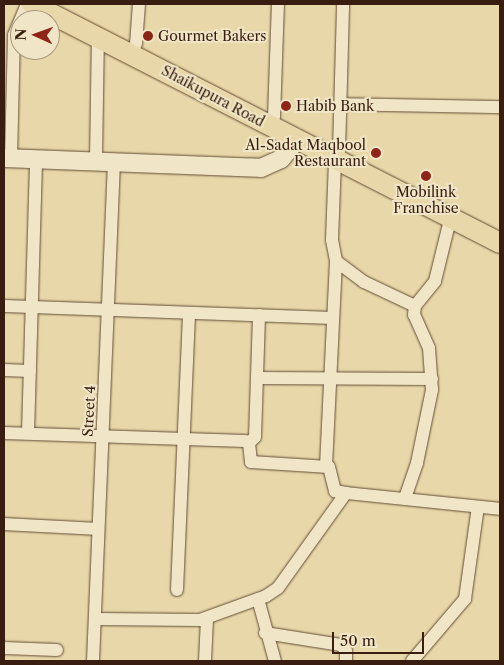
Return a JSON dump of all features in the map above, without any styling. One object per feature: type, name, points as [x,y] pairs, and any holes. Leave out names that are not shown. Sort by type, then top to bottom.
[{"type":"main road","name":"Shaikupura Road","points":[[32,4],[98,36],[297,140],[337,156],[500,231]]},
{"type":"main road","name":"Shaikupura Road","points":[[56,4],[274,117],[337,156],[500,243]]},
{"type":"street","points":[[27,4],[14,35],[7,158],[261,168],[281,159],[297,140]]},
{"type":"street","points":[[136,44],[139,4]]},
{"type":"street","points":[[274,117],[278,4]]},
{"type":"street","points":[[326,466],[336,261],[332,240],[340,104],[343,4]]},
{"type":"street","name":"Street 4","points":[[94,661],[108,310],[105,161],[98,36]]},
{"type":"street","points":[[340,104],[500,107]]},
{"type":"street","points":[[28,433],[36,159]]},
{"type":"street","points":[[405,498],[427,424],[432,378],[429,348],[414,315],[415,306],[435,281],[451,216]]},
{"type":"street","points":[[336,261],[364,282],[415,306]]},
{"type":"street","points":[[4,306],[333,318]]},
{"type":"street","points":[[177,590],[182,439],[189,313]]},
{"type":"street","points":[[259,315],[255,437],[249,443],[250,461],[254,463],[326,466],[332,468],[335,491],[500,509]]},
{"type":"street","points":[[4,370],[30,371]]},
{"type":"street","points":[[257,378],[330,381],[432,378]]},
{"type":"street","points":[[4,433],[249,443]]},
{"type":"street","points":[[95,619],[192,621],[207,619],[258,599],[278,588],[346,493]]},
{"type":"street","points":[[412,661],[466,599],[478,507]]},
{"type":"street","points":[[4,524],[98,529]]},
{"type":"street","points":[[258,599],[265,633],[275,661]]},
{"type":"street","points":[[205,661],[207,619]]},
{"type":"street","points":[[265,633],[341,645],[346,650],[346,661]]},
{"type":"street","points":[[4,648],[57,650]]},
{"type":"place","name":"Gourmet Bakers","points":[[148,36]]},
{"type":"place","name":"Habib Bank","points":[[286,106]]},
{"type":"place","name":"Al-Sadat Maqbool Restaurant","points":[[376,153]]},
{"type":"place","name":"Mobilink Franchise","points":[[426,176]]}]
